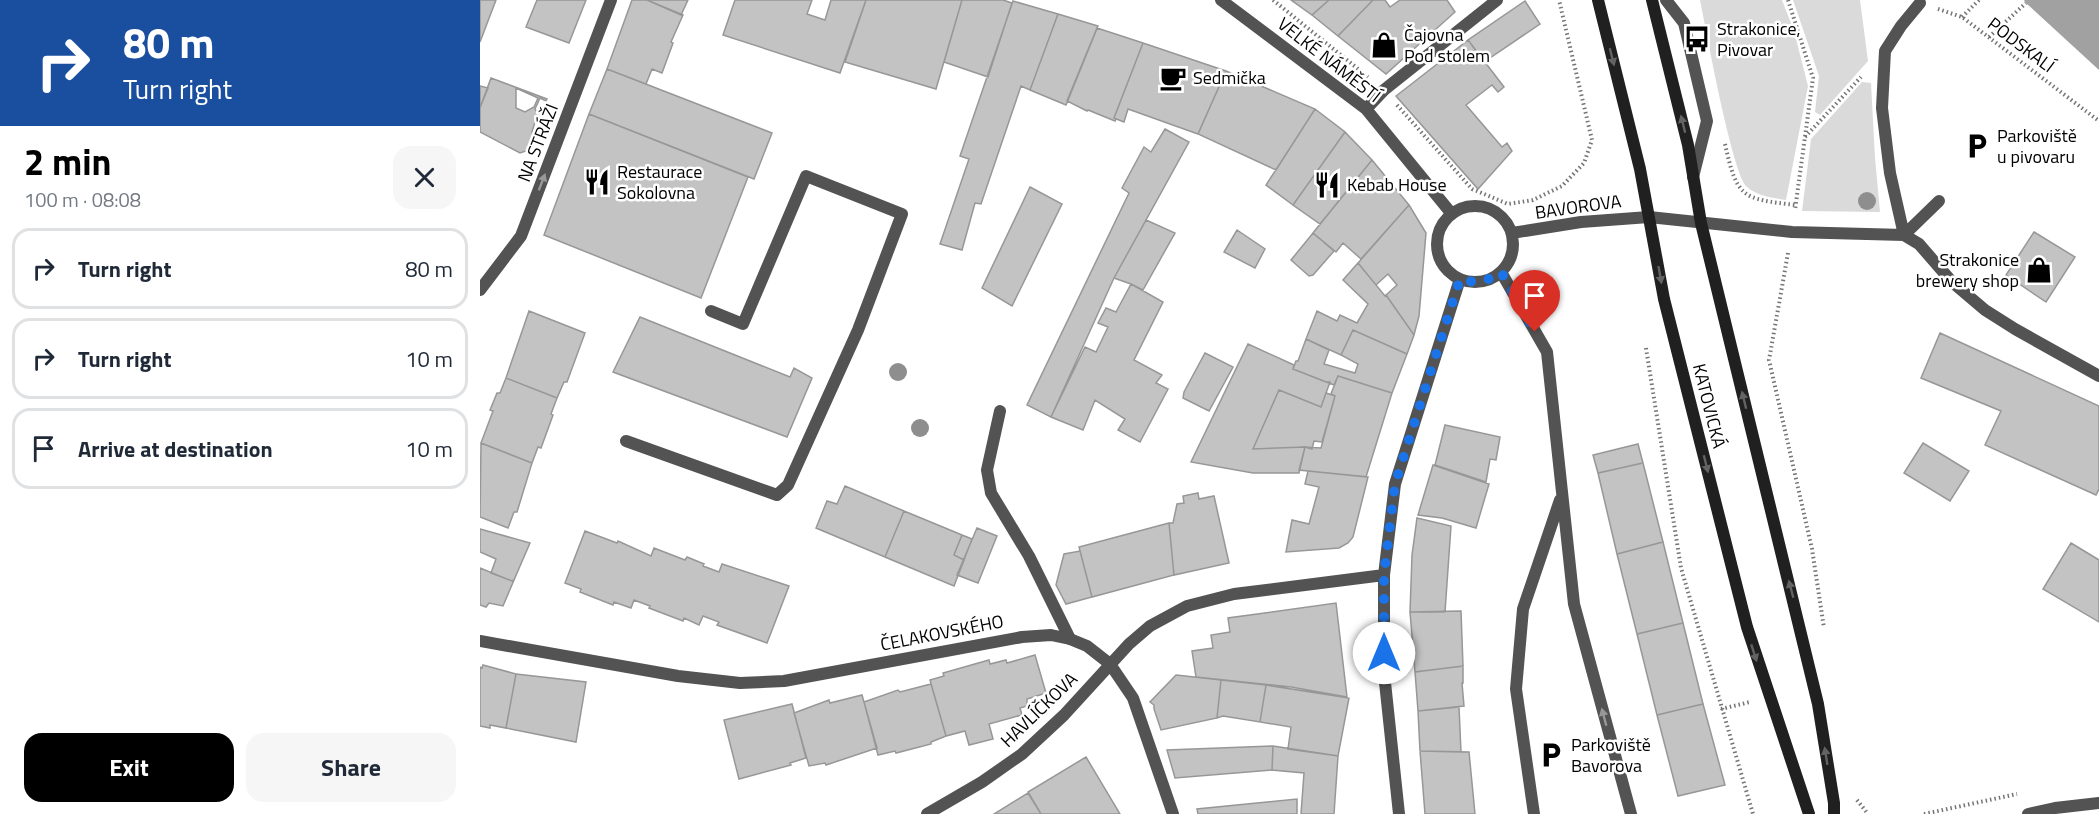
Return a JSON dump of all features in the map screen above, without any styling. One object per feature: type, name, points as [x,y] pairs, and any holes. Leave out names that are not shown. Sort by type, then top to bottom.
[{"type":"main road","name":"KATOVICKÁ","points":[[1598,0],[1640,169],[1664,299],[1747,627],[1809,814]]},
{"type":"main road","name":"KATOVICKÁ","points":[[1653,0],[1688,145],[1701,223],[1818,704],[1834,814]]},
{"type":"street","name":"NA STRÁŽI","points":[[480,290],[521,236],[611,0]]},
{"type":"street","name":"VELKÉ NÁMĚSTÍ","points":[[1221,0],[1366,108],[1452,213]]},
{"type":"street","points":[[1366,108],[1384,90],[1497,0]]},
{"type":"street","points":[[1666,0],[1684,23],[1707,121],[1693,178]]},
{"type":"street","points":[[1920,3],[1901,26],[1885,51],[1882,108],[1890,173],[1904,235],[1919,244],[1952,282],[1984,310],[2099,376]]},
{"type":"street","points":[[626,441],[777,495],[788,485],[854,340],[902,214],[807,176],[743,324],[711,311]]},
{"type":"street","points":[[1904,235],[1939,201]]},
{"type":"street","points":[[1469,206],[1488,207],[1499,213],[1507,222],[1512,234],[1514,244],[1508,264],[1492,278],[1481,282],[1460,279],[1446,270],[1438,256],[1436,240],[1441,224],[1452,213],[1469,206]]},
{"type":"street","name":"BAVOROVA","points":[[1512,234],[1581,222],[1649,217],[1792,232],[1904,235]]},
{"type":"street","points":[[1501,272],[1547,352],[1574,604],[1631,814]]},
{"type":"street","points":[[1399,814],[1384,673],[1384,575],[1395,484],[1460,279]]},
{"type":"street","points":[[1000,411],[987,470],[991,493],[1029,556],[1070,639]]},
{"type":"street","points":[[1534,814],[1516,689],[1522,609],[1562,496]]},
{"type":"street","points":[[1110,664],[1150,626],[1187,606],[1234,594],[1384,575]]},
{"type":"street","name":"ČELAKOVSKÉHO","points":[[480,641],[678,676],[740,683],[784,681],[1022,637],[1051,635],[1070,639],[1088,646],[1110,664],[1133,698],[1173,814]]},
{"type":"street","name":"HAVLÍČKOVA","points":[[927,814],[982,782],[1022,754],[1064,715],[1110,664]]},
{"type":"street","points":[[2028,814],[2099,803]]},
{"type":"path","points":[[1273,0],[1384,90],[1472,189],[1508,204],[1533,200],[1562,186],[1584,163],[1592,140],[1559,0]]},
{"type":"path","points":[[1788,0],[1813,78],[1792,232],[1768,360],[1812,549],[1826,639]]},
{"type":"path","points":[[1962,16],[1979,0]]},
{"type":"path","name":"PODSKALÍ","points":[[1920,3],[1962,16],[2099,121]]},
{"type":"path","points":[[1989,37],[2026,3]]},
{"type":"path","points":[[1805,138],[1885,51]]},
{"type":"path","points":[[1646,348],[1681,568],[1753,814]]},
{"type":"path","points":[[1924,814],[2026,792]]},
{"type":"path","points":[[1855,796],[1868,814]]},
{"type":"shaded area","points":[[1700,0],[1782,0],[1794,31],[1808,86],[1786,200],[1755,193],[1747,187],[1741,176],[1727,130]]},
{"type":"shaded area","points":[[1793,0],[1860,0],[1868,61],[1820,115],[1815,112],[1819,76]]},
{"type":"shaded area","points":[[2024,0],[2099,0],[2099,70],[2026,3]]},
{"type":"shaded area","points":[[1862,82],[1871,83],[1880,212],[1802,211],[1811,139]]},
{"type":"building","points":[[480,0],[496,0],[480,42]]},
{"type":"building","points":[[537,0],[586,0],[569,43],[526,27]]},
{"type":"building","points":[[632,0],[647,0],[683,15],[671,42],[673,43],[662,73],[652,69],[646,84],[607,69]]},
{"type":"building","points":[[647,0],[688,0],[681,15]]},
{"type":"building","points":[[735,0],[812,0],[807,14],[825,20],[831,0],[866,0],[840,73],[723,35]]},
{"type":"building","points":[[866,0],[962,0],[936,89],[845,62]]},
{"type":"building","points":[[962,0],[1003,0],[1012,3],[988,77],[944,62]]},
{"type":"building","points":[[1291,0],[1329,0],[1312,15]]},
{"type":"building","points":[[1329,0],[1373,0],[1338,36],[1312,15]]},
{"type":"building","name":"Čajovna Pod stolem","points":[[1373,0],[1385,0],[1390,7],[1400,0],[1447,0],[1455,12],[1386,74],[1338,36]]},
{"type":"building","points":[[1013,1],[1058,14],[1030,90],[1021,86],[981,204],[975,203],[962,250],[940,244],[969,159],[960,156]]},
{"type":"building","points":[[1525,1],[1540,24],[1484,62],[1468,40]]},
{"type":"building","points":[[1058,14],[1098,26],[1066,105],[1030,90]]},
{"type":"building","points":[[1097,28],[1143,43],[1114,118],[1115,121],[1067,101]]},
{"type":"building","points":[[1468,40],[1504,87],[1498,92],[1492,85],[1466,105],[1502,147],[1507,143],[1512,151],[1478,189],[1396,96]]},
{"type":"building","points":[[1143,43],[1226,71],[1198,134],[1128,109],[1124,122],[1114,118]]},
{"type":"building","points":[[607,69],[772,133],[754,179],[589,114]]},
{"type":"building","points":[[1226,71],[1315,109],[1276,170],[1198,134]]},
{"type":"building","points":[[491,78],[547,99],[546,101],[540,98],[535,109],[540,117],[535,122],[533,135],[526,151],[520,153],[480,132],[480,108]],"holes":[[[516,88],[538,98],[534,107],[525,112],[516,108]]]},
{"type":"building","points":[[480,86],[488,88],[480,108]]},
{"type":"building","points":[[1315,109],[1345,132],[1293,205],[1266,185]]},
{"type":"building","points":[[589,114],[748,177],[701,298],[544,235]]},
{"type":"building","points":[[1165,129],[1189,142],[1114,278],[1051,417],[1027,405],[1129,193],[1122,188],[1144,147],[1151,152]]},
{"type":"building","points":[[1345,132],[1372,160],[1320,224],[1293,205]]},
{"type":"building","points":[[1372,160],[1409,205],[1361,259],[1343,243],[1336,252],[1313,233]]},
{"type":"building","points":[[1030,187],[1062,204],[1012,306],[982,288]]},
{"type":"building","points":[[1409,205],[1426,233],[1419,316],[1414,335],[1386,295],[1397,285],[1388,274],[1376,285],[1358,263]]},
{"type":"building","points":[[1146,220],[1175,233],[1143,290],[1114,278]]},
{"type":"building","points":[[1237,230],[1265,249],[1255,268],[1224,252]]},
{"type":"building","points":[[2034,232],[2075,257],[2046,302],[2006,275]]},
{"type":"building","points":[[1313,233],[1334,251],[1313,275],[1309,276],[1291,260]]},
{"type":"building","points":[[1358,263],[1386,295],[1414,335],[1407,354],[1353,330],[1341,355],[1306,339],[1317,311],[1337,321],[1340,315],[1357,323],[1368,304],[1343,280]]},
{"type":"building","points":[[1131,284],[1163,302],[1134,360],[1162,375],[1156,383],[1168,389],[1140,442],[1118,430],[1125,419],[1095,400],[1083,430],[1051,417],[1085,347],[1096,352],[1108,327],[1098,323],[1106,308],[1116,312]]},
{"type":"building","points":[[529,311],[585,333],[567,382],[564,382],[557,398],[506,378]]},
{"type":"building","points":[[640,317],[790,377],[794,368],[812,378],[787,437],[613,372]]},
{"type":"building","points":[[1353,330],[1407,354],[1392,393],[1338,376],[1334,385],[1293,369],[1306,339],[1329,350],[1324,364],[1355,373],[1358,364],[1341,355]]},
{"type":"building","points":[[1940,333],[2099,406],[2099,489],[2096,495],[1985,445],[2001,411],[1921,378]]},
{"type":"building","points":[[1248,344],[1294,365],[1293,369],[1330,382],[1321,407],[1279,390],[1253,449],[1305,447],[1299,473],[1253,473],[1191,462]]},
{"type":"building","points":[[1205,353],[1233,367],[1209,411],[1183,398]]},
{"type":"building","points":[[1338,376],[1392,393],[1366,477],[1299,470],[1305,447],[1321,448],[1335,396],[1331,394]]},
{"type":"building","points":[[506,378],[557,398],[541,448],[538,447],[532,463],[481,443],[493,411],[490,410]]},
{"type":"building","points":[[1279,390],[1321,407],[1326,393],[1335,396],[1322,442],[1314,441],[1312,449],[1305,447],[1253,449]]},
{"type":"building","points":[[1445,425],[1500,437],[1496,460],[1490,459],[1486,482],[1435,465]]},
{"type":"building","points":[[481,443],[532,463],[517,512],[514,512],[508,528],[480,517]]},
{"type":"building","points":[[1923,443],[1969,471],[1950,501],[1904,473]]},
{"type":"building","points":[[1638,444],[1643,463],[1598,473],[1593,455]]},
{"type":"building","points":[[1643,463],[1663,542],[1617,554],[1598,473]]},
{"type":"building","points":[[1433,465],[1489,484],[1476,528],[1442,518],[1418,515]]},
{"type":"building","points":[[1308,471],[1368,477],[1353,537],[1339,548],[1286,552],[1292,520],[1309,524],[1319,487],[1305,484]]},
{"type":"building","points":[[845,486],[904,511],[885,557],[816,528],[827,501],[837,504]]},
{"type":"building","points":[[1198,493],[1199,499],[1214,496],[1229,563],[1174,575],[1169,523],[1173,523],[1177,504],[1184,503],[1183,496]]},
{"type":"building","points":[[904,511],[962,535],[954,555],[964,560],[954,586],[885,557]]},
{"type":"building","points":[[1417,518],[1451,526],[1445,612],[1410,612],[1412,555]]},
{"type":"building","points":[[1169,523],[1174,575],[1092,597],[1079,547]]},
{"type":"building","points":[[977,528],[997,536],[978,583],[957,575]]},
{"type":"building","points":[[480,529],[530,543],[514,580],[491,573],[496,559],[480,552]]},
{"type":"building","points":[[585,531],[617,543],[618,541],[651,556],[654,548],[685,560],[687,557],[719,572],[722,564],[789,586],[767,643],[717,625],[719,622],[703,616],[699,625],[649,608],[650,606],[634,600],[631,608],[614,602],[613,605],[580,592],[581,589],[565,583]]},
{"type":"building","points":[[962,535],[972,539],[964,560],[954,555]]},
{"type":"building","points":[[1663,542],[1683,623],[1637,634],[1617,554]]},
{"type":"building","points":[[2071,543],[2099,560],[2099,622],[2043,589]]},
{"type":"building","points":[[1080,551],[1092,597],[1066,604],[1056,585],[1064,554]]},
{"type":"building","points":[[480,568],[514,580],[503,606],[489,603],[486,607],[480,605]]},
{"type":"building","points":[[1336,603],[1347,697],[1291,687],[1196,677],[1192,651],[1213,648],[1211,635],[1230,632],[1228,618]]},
{"type":"building","points":[[1461,611],[1463,666],[1415,672],[1410,612]]},
{"type":"building","points":[[1683,623],[1703,704],[1657,715],[1637,634]]},
{"type":"building","points":[[1035,655],[1046,693],[1027,699],[1027,706],[1020,708],[1022,715],[989,724],[993,739],[969,745],[965,731],[946,736],[930,680],[944,676],[943,673],[989,660],[990,664],[1006,660],[1007,663]]},
{"type":"building","points":[[483,665],[516,674],[506,728],[480,726],[480,667],[482,668]]},
{"type":"building","points":[[1463,666],[1464,706],[1418,711],[1415,672]]},
{"type":"building","points":[[516,674],[586,682],[576,742],[506,728]]},
{"type":"building","points":[[1176,675],[1221,680],[1217,718],[1161,730],[1154,705],[1150,702]]},
{"type":"building","points":[[1221,680],[1266,685],[1260,722],[1223,716],[1217,718]]},
{"type":"building","points":[[931,684],[946,736],[931,744],[878,755],[864,702],[898,690],[900,692]]},
{"type":"building","points":[[1266,685],[1349,698],[1338,756],[1288,749],[1291,727],[1260,722]]},
{"type":"building","points":[[862,695],[877,748],[826,765],[825,763],[809,766],[794,713],[829,700],[830,703]]},
{"type":"building","points":[[792,704],[806,758],[790,763],[791,765],[739,779],[724,720]]},
{"type":"building","points":[[1703,704],[1725,785],[1678,796],[1657,715]]},
{"type":"building","points":[[1459,707],[1461,752],[1420,751],[1418,711]]},
{"type":"building","points":[[1273,746],[1338,756],[1334,814],[1301,814],[1304,773],[1272,770]]},
{"type":"building","points":[[1273,746],[1272,770],[1175,778],[1167,750]]},
{"type":"building","points":[[1420,751],[1469,752],[1475,814],[1425,814]]},
{"type":"building","points":[[1086,757],[1120,814],[1041,814],[1028,792]]},
{"type":"building","points":[[1028,793],[1041,814],[994,814]]},
{"type":"building","points":[[1297,799],[1297,814],[1198,814],[1197,809]]},
{"type":"place","name":"Strakonice, Pivovar","points":[[1697,39]]},
{"type":"place","name":"Čajovna Pod stolem","points":[[1384,45]]},
{"type":"place","name":"Sedmička","points":[[1173,78]]},
{"type":"place","name":"Parkoviště u pivovaru","points":[[1977,146]]},
{"type":"place","name":"Restaurace Sokolovna","points":[[597,182]]},
{"type":"place","name":"Kebab House","points":[[1327,185]]},
{"type":"place","name":"Strakonice brewery shop","points":[[2039,270]]},
{"type":"place","name":"Parkoviště Bavorova","points":[[1551,755]]},
{"type":"route","points":[[1384,653],[1384,575],[1395,484],[1460,279],[1481,282],[1501,272],[1535,332]]}]
